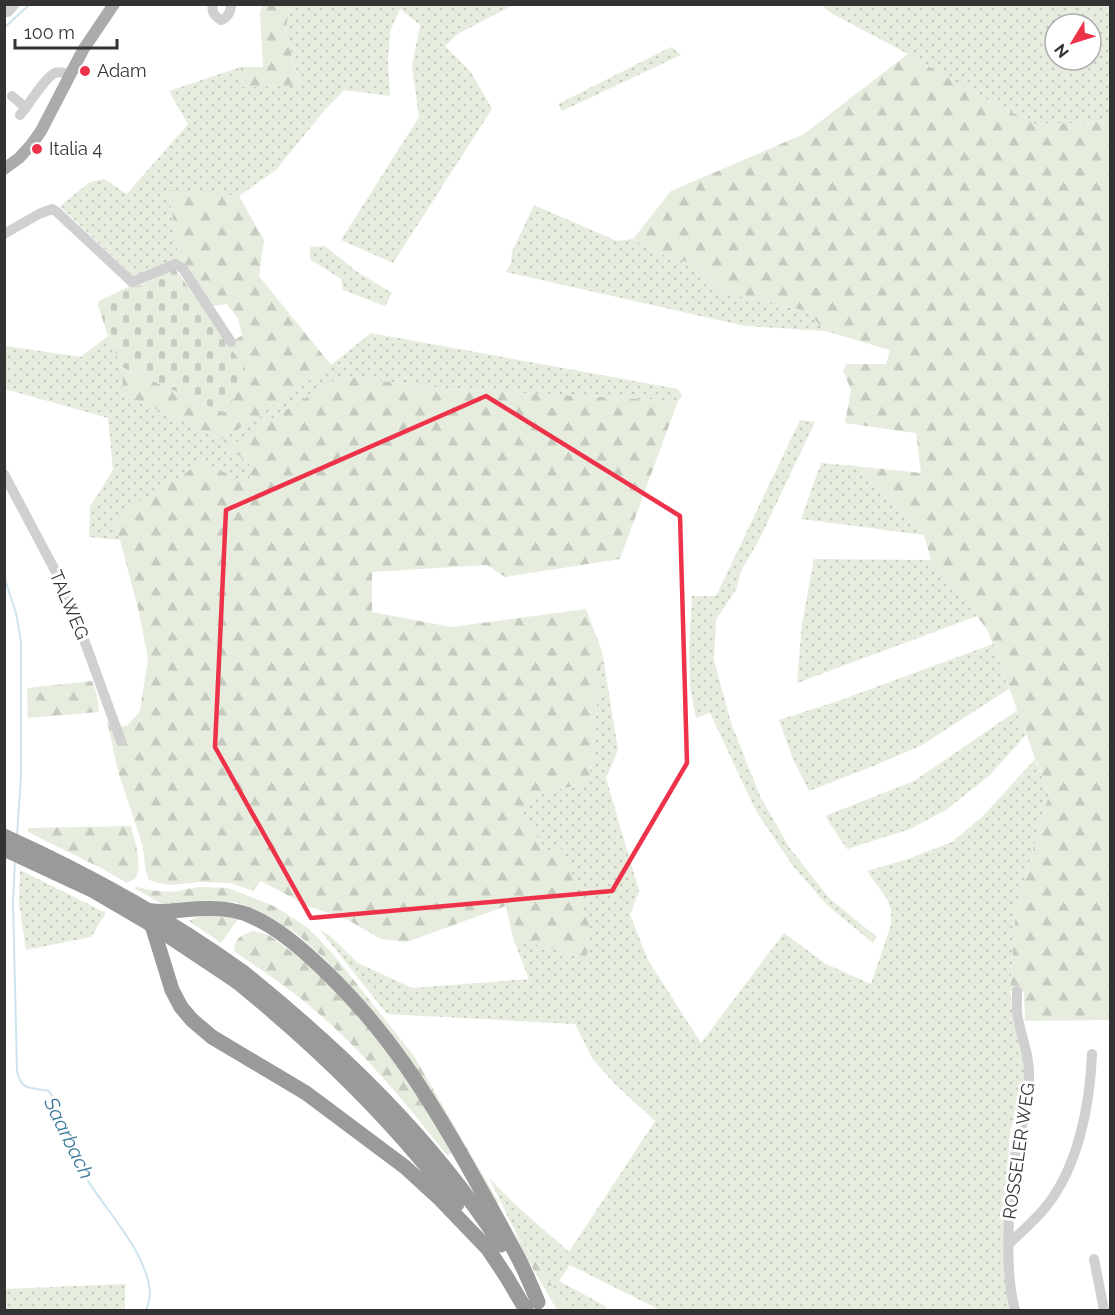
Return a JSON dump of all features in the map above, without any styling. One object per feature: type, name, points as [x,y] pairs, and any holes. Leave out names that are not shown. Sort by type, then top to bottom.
[{"type":"highway","points":[[4,838],[96,883],[133,907],[152,926],[172,990],[181,1007],[192,1020],[202,1029],[306,1094],[390,1155],[440,1199],[490,1251]]},
{"type":"highway","points":[[4,838],[98,880],[158,915],[239,976],[284,1006],[342,1057],[382,1096],[453,1178],[480,1214],[536,1308]]},
{"type":"highway","points":[[4,847],[133,907],[160,912],[222,909],[245,914],[264,922],[290,940],[333,978],[381,1032],[416,1079],[444,1124],[516,1253],[536,1308]]},
{"type":"highway","points":[[4,847],[94,891],[239,976],[373,1105],[410,1146],[450,1194],[490,1251],[536,1308]]},
{"type":"highway","points":[[166,971],[165,947],[170,933],[178,922],[202,909]]},
{"type":"main road","points":[[4,169],[19,158],[41,131],[83,50],[114,4]]},
{"type":"street","points":[[4,12],[8,12],[15,4]]},
{"type":"street","points":[[213,4],[212,13],[221,20],[228,15],[231,4]]},
{"type":"street","points":[[12,96],[23,111],[54,73],[69,75]]},
{"type":"street","points":[[4,234],[52,209],[132,282],[176,264],[183,269],[231,342]]},
{"type":"street","name":"TALWEG","points":[[4,474],[67,594],[121,741]]},
{"type":"street","name":"ROSSELER WEG","points":[[1015,1311],[1008,1245],[1009,1202],[1029,1078],[1029,1063],[1018,1019],[1017,991]]},
{"type":"street","points":[[1008,1245],[1045,1208],[1062,1183],[1071,1164],[1087,1103],[1092,1054]]},
{"type":"street","points":[[1094,1260],[1104,1311]]},
{"type":"highlighted area","points":[[486,396],[680,516],[687,763],[612,891],[311,918],[215,747],[226,510]]},
{"type":"green space","points":[[262,5],[291,5],[285,30],[300,86],[242,87],[241,67],[263,67],[260,14]]},
{"type":"green space","points":[[291,5],[513,5],[458,34],[445,46],[471,72],[492,109],[393,263],[341,240],[419,117],[412,66],[420,25],[400,9],[390,31],[388,63],[390,96],[344,90],[276,170],[239,196],[169,191],[179,260],[135,278],[60,206],[90,182],[104,179],[127,194],[188,124],[169,91],[241,67],[242,87],[300,85],[285,30]]},
{"type":"green space","points":[[822,5],[1110,5],[1110,122],[1035,124],[972,92],[908,54],[831,13]]},
{"type":"green space","points":[[671,47],[681,55],[562,111],[558,104]]},
{"type":"green space","points":[[908,54],[972,92],[1035,124],[1110,122],[1110,1020],[1025,1021],[1024,992],[1010,991],[1016,909],[1049,795],[987,629],[931,560],[924,535],[855,466],[921,473],[916,433],[845,423],[851,390],[843,371],[846,364],[886,364],[890,350],[825,331],[807,311],[721,292],[694,264],[656,253],[633,239],[671,191],[804,134]]},
{"type":"green space","points":[[169,190],[239,196],[264,240],[259,276],[331,365],[265,411],[271,419],[342,376],[446,389],[678,401],[620,559],[505,577],[487,565],[372,572],[372,612],[451,627],[586,609],[602,651],[590,782],[544,793],[521,811],[546,852],[561,848],[589,925],[587,958],[513,938],[506,906],[407,942],[381,939],[348,920],[308,906],[261,881],[253,891],[230,883],[199,882],[171,885],[149,880],[143,847],[118,771],[107,721],[114,728],[128,725],[140,711],[148,659],[139,612],[114,524],[139,502],[203,462],[250,485],[249,464],[229,447],[265,423],[260,415],[223,439],[123,394],[122,367],[224,413],[228,345],[242,335],[238,318],[227,304],[207,307],[179,260]]},
{"type":"green space","points":[[534,205],[617,241],[633,239],[656,253],[694,264],[721,292],[807,311],[825,331],[745,326],[506,272],[511,263],[512,252]]},
{"type":"green space","points":[[325,246],[356,271],[392,293],[385,306],[343,290],[341,279],[310,259],[310,247]]},
{"type":"green space","points":[[175,269],[249,375],[224,413],[122,367],[108,336],[98,305],[99,301],[134,284],[138,286]]},
{"type":"green space","points":[[371,333],[678,389],[682,396],[678,401],[446,389],[342,376],[271,420],[264,411],[331,365]]},
{"type":"green space","points":[[108,336],[122,367],[124,394],[223,439],[261,414],[265,423],[249,464],[251,486],[114,524],[120,540],[89,537],[90,507],[113,470],[108,418],[5,389],[4,349],[6,346],[81,357]]},
{"type":"green space","points":[[800,420],[815,422],[760,538],[740,573],[737,588],[716,620],[714,660],[731,723],[760,796],[789,847],[830,899],[877,937],[873,943],[828,906],[793,866],[756,811],[710,713],[696,718],[690,686],[689,648],[692,596],[716,596]]},
{"type":"green space","points":[[821,463],[855,466],[924,535],[801,519]]},
{"type":"green space","points":[[814,559],[931,560],[977,616],[797,683],[802,623]]},
{"type":"green space","points":[[993,644],[1009,689],[922,745],[809,791],[792,757],[779,720],[838,701]]},
{"type":"green space","points":[[602,651],[618,750],[606,778],[639,891],[630,915],[648,960],[701,1043],[784,933],[826,964],[871,984],[891,925],[891,909],[887,899],[867,871],[905,860],[952,842],[983,816],[1035,759],[1049,795],[1016,909],[1010,991],[1013,1022],[1022,1050],[1025,1076],[1024,1094],[1010,1130],[1003,1248],[1011,1310],[660,1310],[570,1265],[559,1281],[607,1307],[605,1310],[569,1310],[516,1233],[489,1178],[569,1252],[655,1121],[614,1083],[592,1058],[575,1024],[387,1014],[320,930],[329,935],[358,963],[412,988],[529,979],[513,938],[587,958],[561,849],[546,852],[521,811],[544,793],[590,782]]},
{"type":"green space","points":[[92,681],[99,712],[28,718],[27,688]]},
{"type":"green space","points":[[1018,710],[1026,735],[990,775],[946,810],[910,829],[847,849],[825,816],[914,781]]},
{"type":"green space","points":[[131,826],[139,867],[135,878],[127,883],[28,832],[28,828]]},
{"type":"green space","points":[[20,870],[106,913],[91,937],[26,950],[19,902]]},
{"type":"green space","points":[[199,887],[228,888],[276,907],[308,928],[333,954],[414,1056],[499,1203],[495,1204],[379,1019],[326,960],[296,933],[236,902],[201,903],[169,908],[134,888],[171,892]]},
{"type":"green space","points":[[209,915],[238,919],[221,943],[189,921]]},
{"type":"green space","points":[[253,931],[269,935],[321,974],[374,1034],[453,1152],[448,1156],[384,1079],[331,1025],[293,993],[234,951],[239,938]]},
{"type":"green space","points":[[516,1234],[569,1310],[557,1310],[521,1248]]},
{"type":"green space","points":[[125,1284],[125,1310],[5,1310],[5,1289]]},
{"type":"waterway","name":"Saarbach","points":[[4,28],[30,4]]},
{"type":"waterway","name":"Saarbach","points":[[4,576],[16,613],[21,641],[21,776],[17,835]]},
{"type":"waterway","name":"Saarbach","points":[[15,861],[13,901],[19,1078],[24,1086],[49,1091],[52,1096],[64,1134],[76,1160],[141,1260],[150,1293],[146,1310]]},
{"type":"place","name":"Adam","points":[[85,71]]},
{"type":"place","name":"Italia 4","points":[[37,149]]}]
